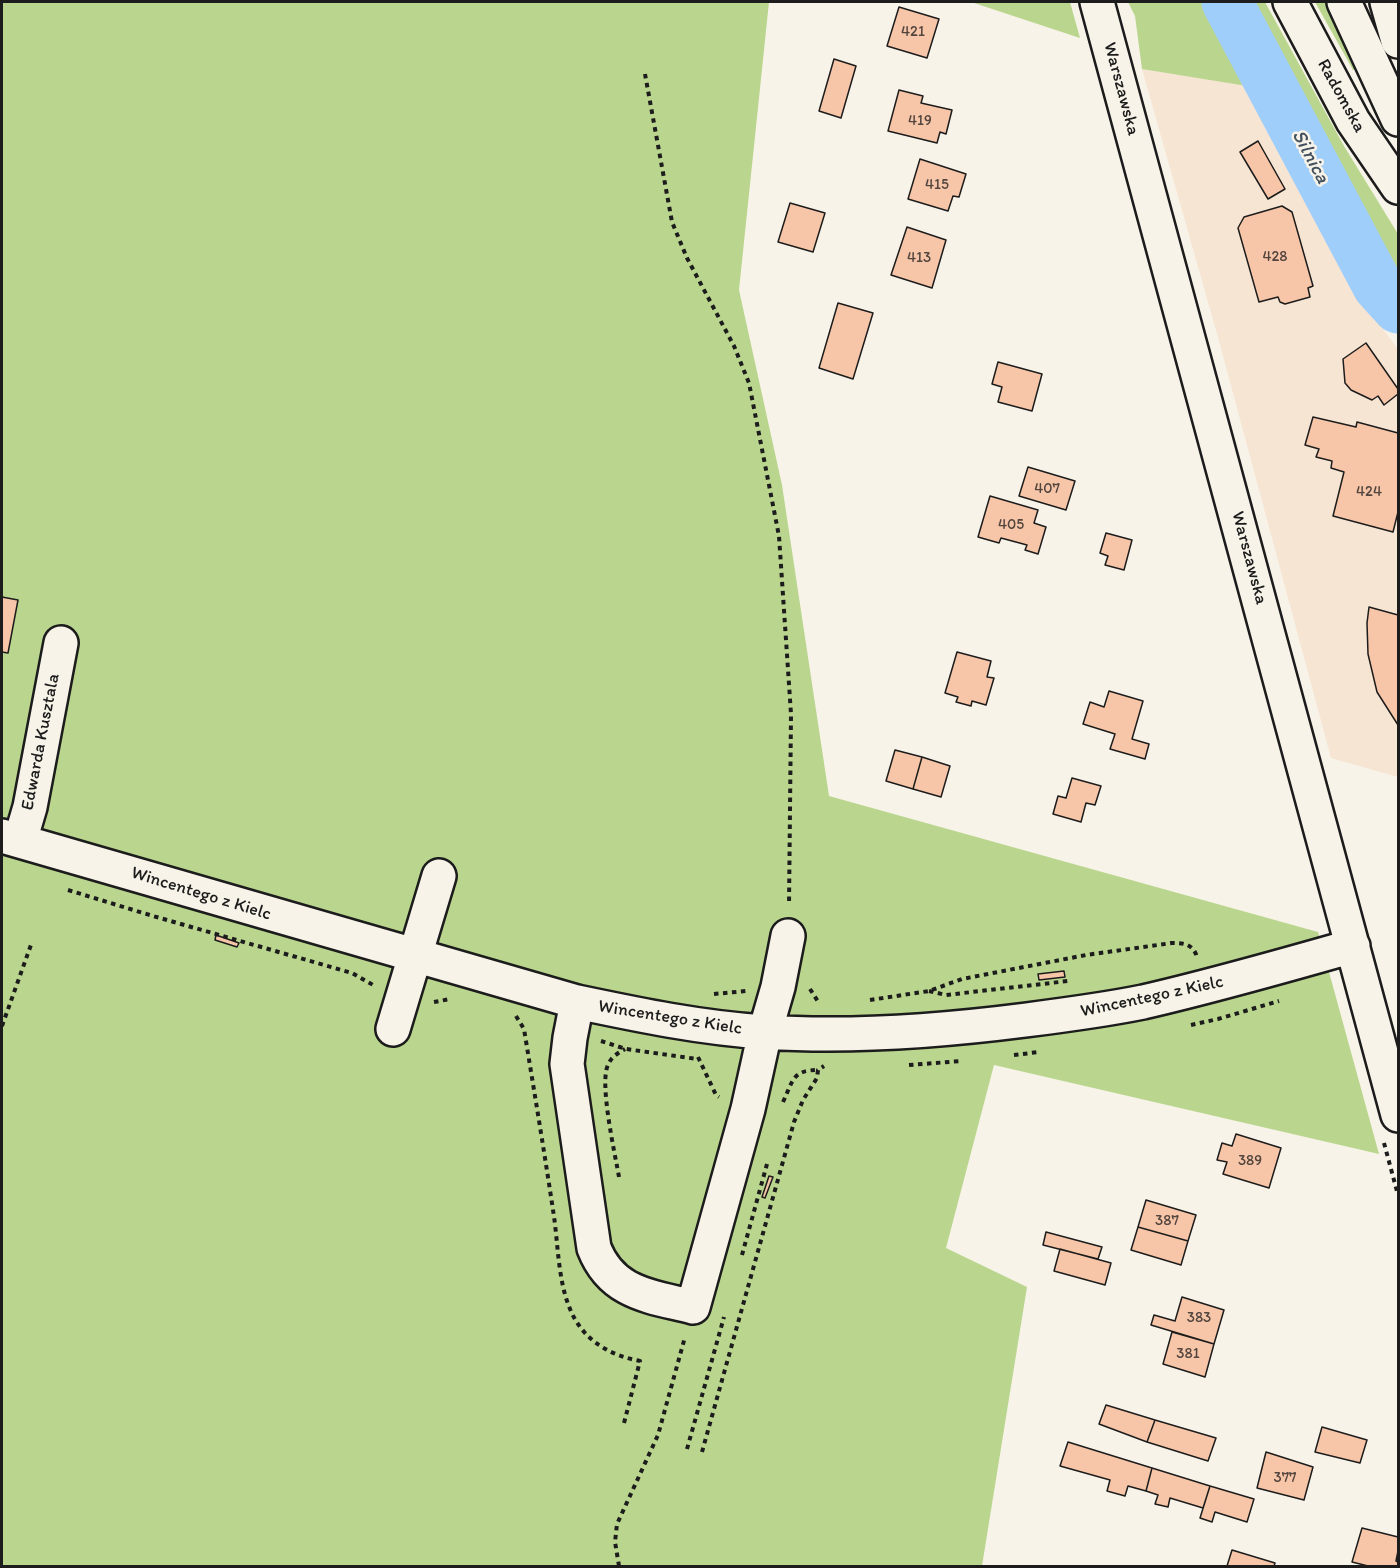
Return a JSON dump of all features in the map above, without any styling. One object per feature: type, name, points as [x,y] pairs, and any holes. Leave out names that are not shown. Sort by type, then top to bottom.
[{"type":"street","name":"Warszawska","points":[[1097,2],[1353,946],[1390,1126]]},
{"type":"street","name":"Radomska","points":[[1290,2],[1353,120],[1398,187]]},
{"type":"street","points":[[1344,2],[1398,119]]},
{"type":"street","points":[[1387,2],[1398,41]]},
{"type":"street","name":"Edwarda Kusztala","points":[[11,839],[30,807],[61,643]]},
{"type":"street","name":"Wincentego z Kielc","points":[[11,839],[577,1002],[656,1018],[765,1032],[860,1034],[990,1025],[1086,1012],[1143,1002],[1353,946]]},
{"type":"street","points":[[393,1029],[439,876]]},
{"type":"street","points":[[577,1002],[567,1064],[594,1248],[605,1271],[618,1283],[636,1291],[693,1307],[748,1109],[788,936]]},
{"type":"path","points":[[645,74],[672,222],[687,258],[734,346],[749,383],[779,536],[791,714],[791,856],[788,936]]},
{"type":"path","points":[[72,891],[352,973],[381,990]]},
{"type":"path","points":[[2,1026],[32,942]]},
{"type":"path","points":[[862,1001],[929,991],[962,979],[1086,955],[1172,943],[1191,946],[1196,952],[1206,986]]},
{"type":"path","points":[[929,991],[946,995],[1073,980]]},
{"type":"path","points":[[1184,1026],[1229,1016],[1283,999]]},
{"type":"path","points":[[619,1177],[604,1082],[607,1065],[615,1054],[626,1049]]},
{"type":"path","points":[[1006,1056],[1041,1052]]},
{"type":"path","points":[[697,1059],[716,1095]]},
{"type":"path","points":[[903,1065],[972,1060]]},
{"type":"path","points":[[702,1452],[794,1122],[818,1070],[803,1070],[795,1077],[781,1111]]},
{"type":"path","points":[[1390,1126],[1398,1196]]},
{"type":"path","points":[[742,1256],[768,1160]]},
{"type":"path","points":[[619,1566],[615,1542],[617,1524],[658,1436],[693,1307]]},
{"type":"path","points":[[687,1449],[727,1308]]},
{"type":"path","points":[[623,1426],[640,1361]]},
{"type":"shaded area","points":[[1142,69],[1253,86],[1305,184],[1366,287],[1362,301],[1398,349],[1398,777],[1331,758],[1219,341]]},
{"type":"green space","points":[[2,2],[769,2],[739,290],[782,485],[829,796],[1318,932],[1379,1154],[994,1065],[946,1248],[1027,1287],[982,1566],[2,1566]]},
{"type":"green space","points":[[971,2],[1070,2],[1080,38]]},
{"type":"green space","points":[[1128,2],[1265,2],[1344,146],[1398,234],[1398,324],[1366,287],[1305,184],[1253,87],[1142,69],[1135,16]]},
{"type":"green space","points":[[1315,2],[1326,2],[1358,68],[1353,70]]},
{"type":"building","points":[[899,7],[939,19],[927,58],[887,46]]},
{"type":"building","points":[[834,59],[856,66],[841,118],[819,111]]},
{"type":"building","points":[[899,90],[923,96],[921,103],[952,110],[946,134],[940,132],[937,143],[888,131]]},
{"type":"building","points":[[1258,141],[1285,189],[1268,199],[1240,152]]},
{"type":"building","points":[[920,159],[966,174],[959,197],[953,196],[948,211],[908,199]]},
{"type":"building","points":[[790,203],[825,213],[813,252],[778,242]]},
{"type":"building","points":[[1282,206],[1292,212],[1313,286],[1308,288],[1310,297],[1285,304],[1280,302],[1278,297],[1259,302],[1238,228],[1244,217]]},
{"type":"building","points":[[907,227],[946,240],[932,288],[891,275]]},
{"type":"building","points":[[838,303],[873,313],[853,379],[819,368]]},
{"type":"building","points":[[1366,343],[1398,389],[1398,394],[1384,405],[1378,396],[1372,400],[1351,390],[1345,383],[1343,359]]},
{"type":"building","points":[[998,362],[1042,374],[1032,411],[998,402],[1002,387],[992,384]]},
{"type":"building","points":[[1313,417],[1356,427],[1357,422],[1398,433],[1398,512],[1393,532],[1333,516],[1344,472],[1331,468],[1332,461],[1316,457],[1319,449],[1305,445]]},
{"type":"building","points":[[1028,467],[1075,481],[1066,510],[1019,496]]},
{"type":"building","points":[[990,496],[1038,510],[1034,523],[1046,527],[1038,554],[1025,550],[1027,545],[1001,538],[999,543],[978,537]]},
{"type":"building","points":[[1106,533],[1132,540],[1124,570],[1105,565],[1108,556],[1100,553]]},
{"type":"building","points":[[2,597],[18,600],[8,653],[2,652]]},
{"type":"building","points":[[1369,607],[1398,615],[1398,725],[1377,692],[1368,654]]},
{"type":"building","points":[[957,652],[991,661],[987,677],[994,678],[986,705],[972,701],[971,706],[956,702],[958,697],[945,693]]},
{"type":"building","points":[[1109,691],[1143,701],[1132,739],[1149,744],[1145,759],[1110,749],[1115,734],[1083,724],[1090,702],[1104,707]]},
{"type":"building","points":[[895,750],[922,757],[913,789],[886,781]]},
{"type":"building","points":[[922,757],[950,766],[941,797],[913,789]]},
{"type":"building","points":[[1072,778],[1101,786],[1095,805],[1086,803],[1081,822],[1053,814],[1058,796],[1066,798]]},
{"type":"building","points":[[216,935],[239,943],[237,947],[215,940]]},
{"type":"building","points":[[1064,971],[1065,977],[1039,980],[1038,974]]},
{"type":"building","points":[[1236,1134],[1281,1148],[1269,1188],[1223,1174],[1227,1162],[1217,1160],[1222,1143],[1232,1146]]},
{"type":"building","points":[[769,1176],[773,1177],[765,1198],[762,1197]]},
{"type":"building","points":[[1146,1200],[1196,1215],[1188,1241],[1138,1227]]},
{"type":"building","points":[[1138,1227],[1188,1241],[1181,1265],[1131,1250]]},
{"type":"building","points":[[1046,1232],[1102,1247],[1098,1259],[1043,1245]]},
{"type":"building","points":[[1060,1249],[1111,1263],[1105,1285],[1054,1271]]},
{"type":"building","points":[[1182,1297],[1224,1310],[1214,1344],[1151,1325],[1154,1315],[1175,1321]]},
{"type":"building","points":[[1172,1332],[1214,1344],[1205,1377],[1163,1364]]},
{"type":"building","points":[[1106,1405],[1155,1420],[1147,1442],[1099,1424]]},
{"type":"building","points":[[1155,1420],[1216,1438],[1208,1461],[1147,1442]]},
{"type":"building","points":[[1322,1427],[1367,1440],[1360,1463],[1315,1452]]},
{"type":"building","points":[[1068,1442],[1152,1468],[1146,1491],[1128,1486],[1125,1496],[1107,1491],[1110,1480],[1060,1466]]},
{"type":"building","points":[[1266,1452],[1313,1467],[1304,1500],[1257,1488]]},
{"type":"building","points":[[1152,1468],[1210,1486],[1203,1508],[1170,1498],[1168,1507],[1155,1504],[1158,1495],[1146,1491]]},
{"type":"building","points":[[1210,1486],[1254,1499],[1247,1522],[1215,1512],[1212,1522],[1200,1518]]},
{"type":"building","points":[[1362,1528],[1398,1537],[1396,1561],[1398,1566],[1368,1566],[1352,1562]]},
{"type":"building","points":[[1232,1550],[1275,1563],[1274,1566],[1227,1566]]},
{"type":"waterway","name":"Silnica","points":[[1227,2],[1378,286],[1398,308]]}]
